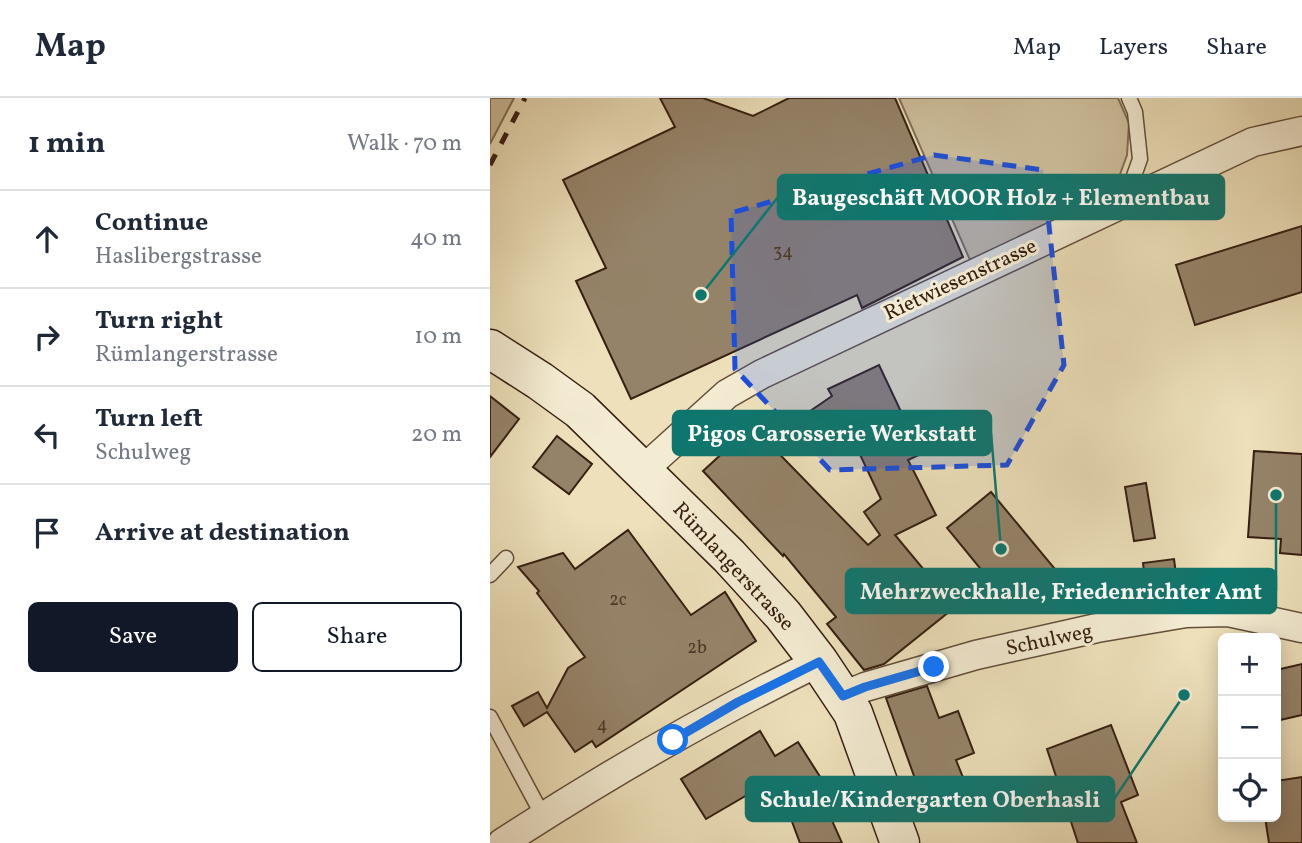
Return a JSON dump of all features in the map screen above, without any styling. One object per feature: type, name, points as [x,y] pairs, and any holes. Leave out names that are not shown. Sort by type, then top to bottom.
[{"type":"street","name":"Rietwiesenstrasse","points":[[643,470],[727,394],[873,321],[1253,142],[1302,131]]},
{"type":"street","name":"Rümlangerstrasse","points":[[490,349],[580,410],[729,556],[783,615],[853,713],[900,843]]},
{"type":"street","name":"Schulweg","points":[[843,696],[865,687],[976,655],[1097,628],[1186,613],[1228,612],[1302,628]]},
{"type":"street","points":[[502,843],[543,816],[738,702],[819,662]]},
{"type":"lane","points":[[1125,202],[1140,159],[1135,113],[1129,98]]},
{"type":"lane","points":[[490,575],[506,558]]},
{"type":"lane","points":[[490,717],[543,816]]},
{"type":"highlighted area","points":[[934,155],[1043,170],[1064,365],[1007,465],[830,470],[735,369],[731,213]]},
{"type":"shaded area","points":[[490,98],[514,98],[490,144]]},
{"type":"shaded area","points":[[899,98],[1118,98],[1129,123],[1127,155],[1111,199],[970,260]]},
{"type":"building","points":[[660,98],[703,98],[753,116],[789,98],[895,98],[963,257],[862,308],[857,295],[631,399],[576,281],[606,268],[563,180],[675,127]]},
{"type":"building","points":[[1302,226],[1302,292],[1195,325],[1176,265]]},
{"type":"building","points":[[879,365],[921,454],[908,460],[936,515],[895,535],[955,607],[884,664],[864,670],[827,624],[836,617],[784,554],[783,556],[703,471],[752,426],[868,545],[880,535],[864,512],[881,499],[846,425],[817,444],[800,418],[832,396],[828,389]]},
{"type":"building","points":[[490,396],[519,419],[490,457]]},
{"type":"building","points":[[557,436],[592,464],[569,494],[533,467]]},
{"type":"building","points":[[1254,451],[1302,454],[1302,555],[1280,553],[1281,539],[1248,537]]},
{"type":"building","points":[[1146,483],[1155,538],[1134,541],[1125,487]]},
{"type":"building","points":[[991,492],[1055,569],[1011,606],[947,528]]},
{"type":"building","points":[[628,530],[691,615],[725,592],[756,641],[596,747],[592,741],[575,752],[547,712],[524,726],[512,706],[538,692],[547,708],[568,668],[585,657],[537,593],[539,591],[518,567],[563,553],[575,569]]},
{"type":"building","points":[[1174,559],[1178,590],[1147,594],[1143,563]]},
{"type":"building","points":[[1302,664],[1302,715],[1281,720],[1281,696],[1281,669]]},
{"type":"building","points":[[927,686],[939,718],[958,711],[974,753],[956,760],[966,785],[923,801],[886,698]]},
{"type":"building","points":[[1111,725],[1138,795],[1121,802],[1137,843],[1078,843],[1047,749]]},
{"type":"building","points":[[760,731],[775,756],[798,742],[824,783],[817,787],[842,843],[800,843],[785,803],[771,781],[706,819],[681,779]]},
{"type":"building","points":[[1302,777],[1302,843],[1269,843],[1266,822],[1281,822],[1281,780]]},
{"type":"railway","points":[[490,165],[525,98]]},
{"type":"place","name":"Baugeschäft MOOR Holz + Elementbau","points":[[701,295]]},
{"type":"place","name":"Mehrzweckhalle, Friedenrichter Amt","points":[[1276,495]]},
{"type":"place","name":"Pigos Carosserie Werkstatt","points":[[1001,549]]},
{"type":"place","name":"Schule/Kindergarten Oberhasli","points":[[1184,695]]},
{"type":"route","points":[[673,740],[738,702],[819,662],[843,696],[934,667]]}]
